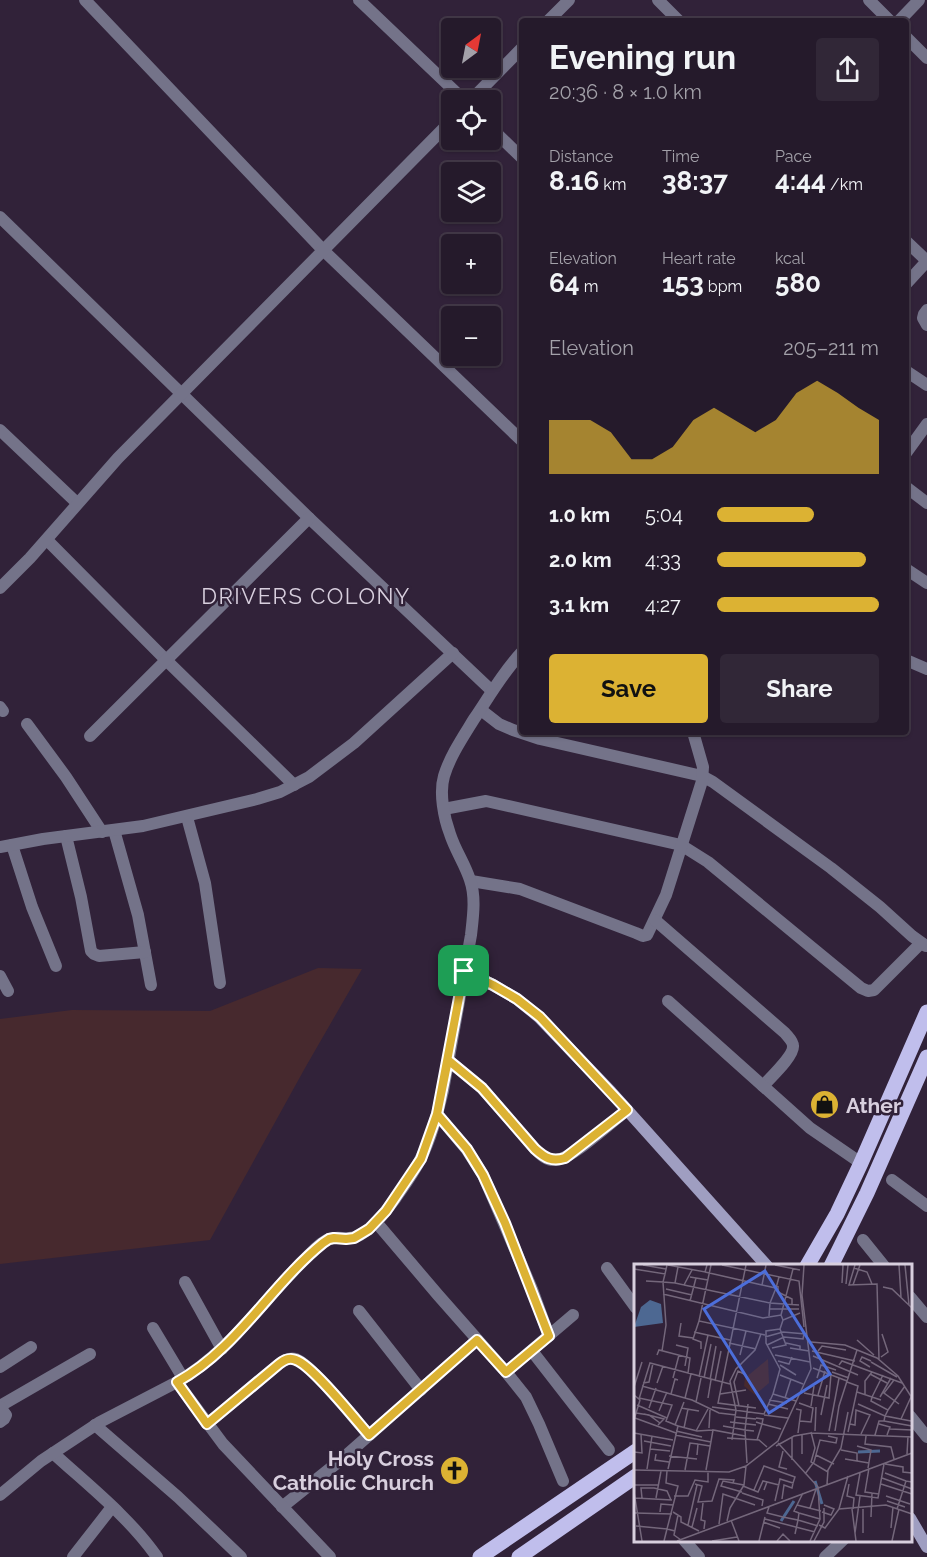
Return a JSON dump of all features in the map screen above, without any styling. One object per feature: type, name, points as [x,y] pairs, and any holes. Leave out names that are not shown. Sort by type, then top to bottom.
[{"type":"main road","points":[[808,1264],[837,1214],[927,1012]]},
{"type":"main road","points":[[832,1264],[867,1193],[927,1057]]},
{"type":"main road","points":[[480,1557],[634,1452]]},
{"type":"main road","points":[[519,1557],[634,1477]]},
{"type":"street","points":[[85,0],[323,250],[519,438]]},
{"type":"street","points":[[359,0],[454,90]]},
{"type":"street","points":[[551,18],[569,0]]},
{"type":"street","points":[[658,0],[676,18]]},
{"type":"street","points":[[869,0],[887,18]]},
{"type":"street","points":[[902,18],[919,0]]},
{"type":"street","points":[[909,40],[927,58]]},
{"type":"street","points":[[481,90],[519,51]]},
{"type":"street","points":[[0,588],[47,540],[118,458],[441,131]]},
{"type":"street","points":[[501,138],[519,155]]},
{"type":"street","points":[[0,216],[309,518],[492,691]]},
{"type":"street","points":[[909,244],[927,261],[909,281]]},
{"type":"street","points":[[927,310],[923,318],[927,325]]},
{"type":"street","points":[[909,373],[927,385]]},
{"type":"street","points":[[909,449],[927,424]]},
{"type":"street","points":[[0,430],[77,503]]},
{"type":"street","points":[[909,489],[927,503]]},
{"type":"street","points":[[90,736],[309,518]]},
{"type":"street","points":[[47,540],[294,786]]},
{"type":"street","points":[[909,570],[927,583]]},
{"type":"street","points":[[56,966],[32,907],[3,846],[143,826],[187,817],[257,800],[294,786],[354,743],[453,653]]},
{"type":"street","points":[[0,1495],[53,1453],[95,1425],[204,1365],[222,1349],[314,1250],[329,1239],[354,1238],[369,1229],[392,1203],[421,1159],[437,1114],[473,916],[471,881],[449,833],[442,789],[444,777],[459,745],[492,691],[519,656]]},
{"type":"street","points":[[909,661],[927,669]]},
{"type":"street","points":[[481,710],[499,724],[519,732]]},
{"type":"street","points":[[27,724],[108,831],[131,888],[152,985]]},
{"type":"street","points":[[444,808],[486,801],[681,845],[708,862],[861,988],[868,991],[874,990],[924,945],[880,906],[831,868],[702,776],[528,735]]},
{"type":"street","points":[[471,881],[519,889],[643,936],[647,935],[666,895],[702,781],[703,767],[694,735]]},
{"type":"street","points":[[187,817],[205,883],[220,983]]},
{"type":"street","points":[[66,836],[91,951],[99,956],[145,952]]},
{"type":"street","points":[[655,920],[793,1043],[788,1058],[763,1086]]},
{"type":"street","points":[[464,971],[517,999],[540,1017],[765,1264]]},
{"type":"street","points":[[0,976],[8,991]]},
{"type":"street","points":[[668,1001],[810,1128],[861,1163]]},
{"type":"street","points":[[448,1060],[482,1088],[535,1149],[551,1160],[565,1158],[627,1110]]},
{"type":"street","points":[[437,1114],[467,1149],[483,1175],[510,1234],[549,1336]]},
{"type":"street","points":[[892,1180],[927,1206]]},
{"type":"street","points":[[376,1222],[526,1397],[563,1481]]},
{"type":"street","points":[[863,1240],[882,1264]]},
{"type":"street","points":[[607,1268],[634,1305]]},
{"type":"street","points":[[185,1282],[222,1349]]},
{"type":"street","points":[[912,1299],[927,1317]]},
{"type":"street","points":[[359,1311],[421,1390]]},
{"type":"street","points":[[506,1372],[573,1315]]},
{"type":"street","points":[[153,1328],[180,1380],[207,1424],[223,1444],[330,1557]]},
{"type":"street","points":[[282,1507],[369,1435],[477,1340]]},
{"type":"street","points":[[0,1366],[31,1347]]},
{"type":"street","points":[[532,1351],[609,1450]]},
{"type":"street","points":[[0,1422],[6,1415],[0,1407],[90,1354]]},
{"type":"street","points":[[207,1424],[289,1358],[298,1360],[311,1371],[369,1435]]},
{"type":"street","points":[[912,1418],[927,1437]]},
{"type":"street","points":[[95,1425],[178,1497],[242,1557]]},
{"type":"street","points":[[53,1453],[141,1535],[157,1557]]},
{"type":"street","points":[[73,1557],[112,1507]]},
{"type":"street","points":[[912,1521],[927,1547]]},
{"type":"street","points":[[686,1542],[699,1557]]},
{"type":"street","points":[[825,1557],[841,1542]]},
{"type":"shaded area","points":[[318,968],[362,969],[210,1240],[0,1264],[0,1019],[72,1010],[210,1011]]},
{"type":"place","name":"Ather","points":[[825,1105]]},
{"type":"place","name":"Holy Cross Catholic Church","points":[[455,1470]]},
{"type":"district","name":"DRIVERS COLONY","points":[[306,596]]},
{"type":"route","points":[[464,971],[437,1114],[421,1159],[386,1211],[369,1229],[354,1238],[334,1238],[323,1243],[288,1276],[229,1343],[204,1365],[177,1382],[207,1424],[289,1358],[298,1360],[311,1371],[369,1435],[477,1340],[506,1372],[549,1336],[505,1223],[483,1175],[467,1149],[437,1114],[448,1060],[482,1088],[535,1149],[551,1160],[565,1158],[627,1110],[540,1017],[517,999],[464,971]]}]
